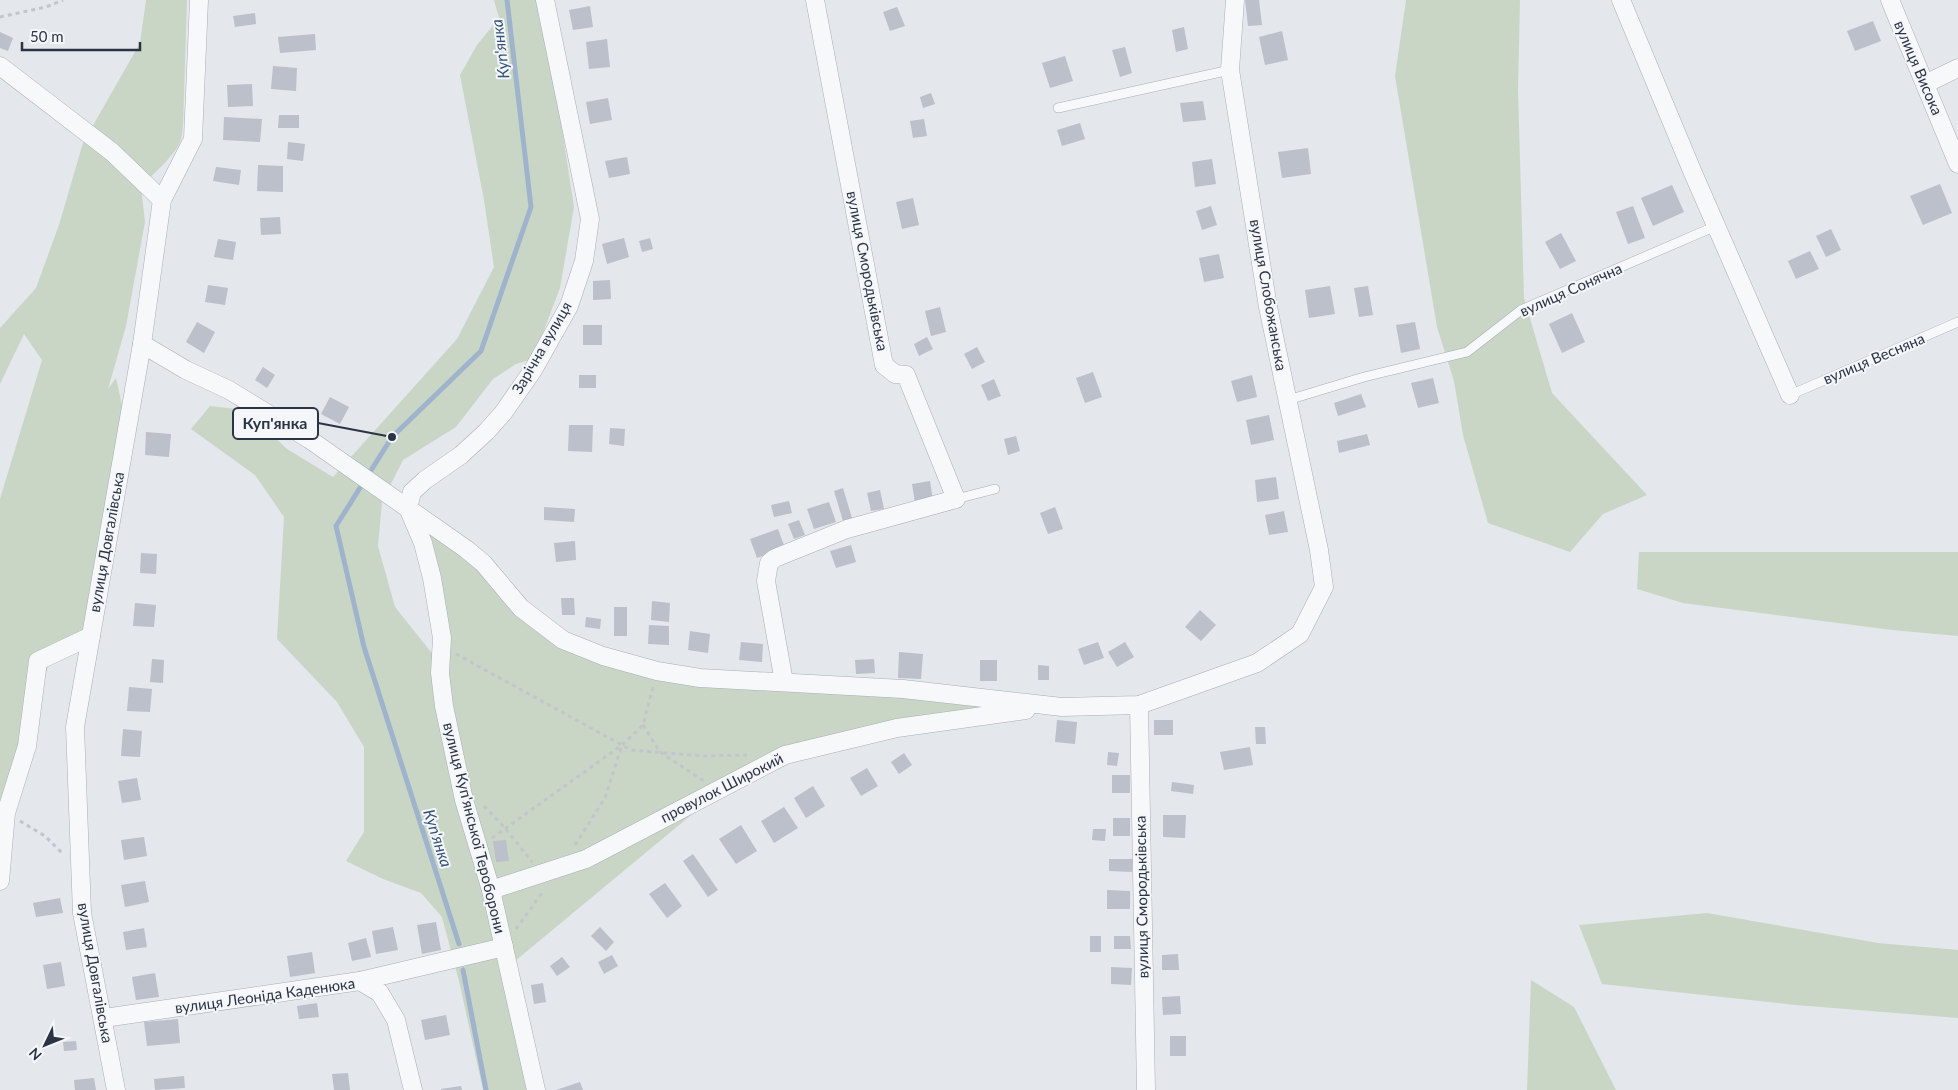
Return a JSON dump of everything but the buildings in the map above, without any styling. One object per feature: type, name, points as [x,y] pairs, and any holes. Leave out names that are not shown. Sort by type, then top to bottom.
[{"type":"street","name":"вулиця Довгалівська","points":[[116,1090],[104,1018],[82,914],[75,727],[142,344],[162,200],[192,139],[200,0]]},
{"type":"street","name":"Зарічна вулиця","points":[[408,508],[412,492],[425,480],[461,454],[486,432],[503,413],[533,370],[569,306],[584,261],[590,219],[545,0]]},
{"type":"street","name":"вулиця Смородьківська","points":[[815,0],[884,365],[895,374],[906,375],[956,500]]},
{"type":"street","name":"вулиця Слобожанська","points":[[1139,705],[1257,663],[1300,634],[1324,587],[1319,550],[1268,307],[1230,70],[1234,0]]},
{"type":"street","points":[[1621,0],[1716,226],[1790,395]]},
{"type":"street","name":"вулиця Висока","points":[[1890,0],[1958,164]]},
{"type":"street","points":[[0,66],[112,152],[162,200]]},
{"type":"street","points":[[1925,84],[1958,68]]},
{"type":"street","points":[[142,344],[186,370],[229,390],[308,439],[408,508],[483,563],[522,608],[563,640],[603,656],[657,672],[700,678],[903,689],[1053,706],[1139,705]]},
{"type":"street","points":[[784,682],[766,581],[769,563],[775,558],[847,529],[956,500]]},
{"type":"street","name":"вулиця Куп'янської Тероборони","points":[[408,508],[423,543],[432,578],[442,638],[440,673],[444,706],[464,800],[492,890],[536,1090]]},
{"type":"street","points":[[0,881],[6,813],[27,746],[38,661],[91,636]]},
{"type":"street","name":"вулиця Смородьківська","points":[[1139,705],[1146,1090]]},
{"type":"street","name":"провулок Широкий","points":[[492,890],[586,859],[785,754],[898,728],[1053,706]]},
{"type":"street","points":[[360,981],[504,947]]},
{"type":"street","name":"вулиця Леоніда Каденюка","points":[[104,1018],[360,981],[380,993],[396,1020],[413,1090]]},
{"type":"lane","points":[[1058,108],[1230,70]]},
{"type":"lane","name":"вулиця Сонячна","points":[[1288,400],[1364,377],[1467,352],[1521,310],[1716,226]]},
{"type":"lane","name":"вулиця Весняна","points":[[1790,395],[1958,322]]},
{"type":"lane","points":[[956,500],[996,489]]},
{"type":"path","points":[[0,17],[46,7],[63,0]]},
{"type":"path","points":[[442,646],[631,750],[703,756],[758,755]]},
{"type":"path","points":[[479,848],[622,745],[643,725],[657,672]]},
{"type":"path","points":[[643,725],[660,752],[718,790]]},
{"type":"path","points":[[10,801],[20,820],[45,836],[80,871]]},
{"type":"path","points":[[481,802],[505,828],[542,874]]},
{"type":"green space","points":[[146,0],[187,0],[182,136],[174,153],[141,187],[145,222],[126,326],[108,389],[116,378],[123,410],[88,629],[54,643],[27,746],[0,830],[0,499],[42,360],[24,334],[0,384],[0,328],[36,288],[59,225],[83,143],[140,43]]},
{"type":"green space","points":[[494,0],[542,0],[574,207],[560,288],[533,359],[516,364],[493,379],[456,427],[403,460],[382,502],[378,546],[395,607],[439,662],[437,611],[408,508],[542,625],[657,671],[1053,706],[793,753],[747,775],[690,816],[509,966],[536,1090],[483,1090],[459,981],[442,917],[421,893],[383,879],[346,861],[364,832],[364,747],[337,702],[277,639],[284,517],[255,475],[191,429],[210,406],[246,410],[287,449],[333,477],[457,339],[494,267],[484,200],[460,75],[477,45],[499,18]]},
{"type":"green space","points":[[1406,0],[1520,0],[1518,90],[1524,298],[1552,393],[1647,495],[1603,514],[1570,552],[1488,523],[1463,435],[1454,381],[1437,327],[1395,76]]},
{"type":"green space","points":[[1639,552],[1958,552],[1958,636],[1892,630],[1683,603],[1637,589]]},
{"type":"green space","points":[[1707,913],[1878,943],[1958,950],[1958,1018],[1796,1005],[1602,984],[1579,925]]},
{"type":"green space","points":[[1531,980],[1574,1007],[1616,1090],[1527,1090]]},
{"type":"waterway","name":"Куп'янка","points":[[459,944],[364,647],[336,526],[392,437],[481,351],[531,207],[507,0]]},
{"type":"waterway","name":"Куп'янка","points":[[463,970],[486,1090]]},
{"type":"place","name":"Куп'янка","points":[[392,437]]}]
